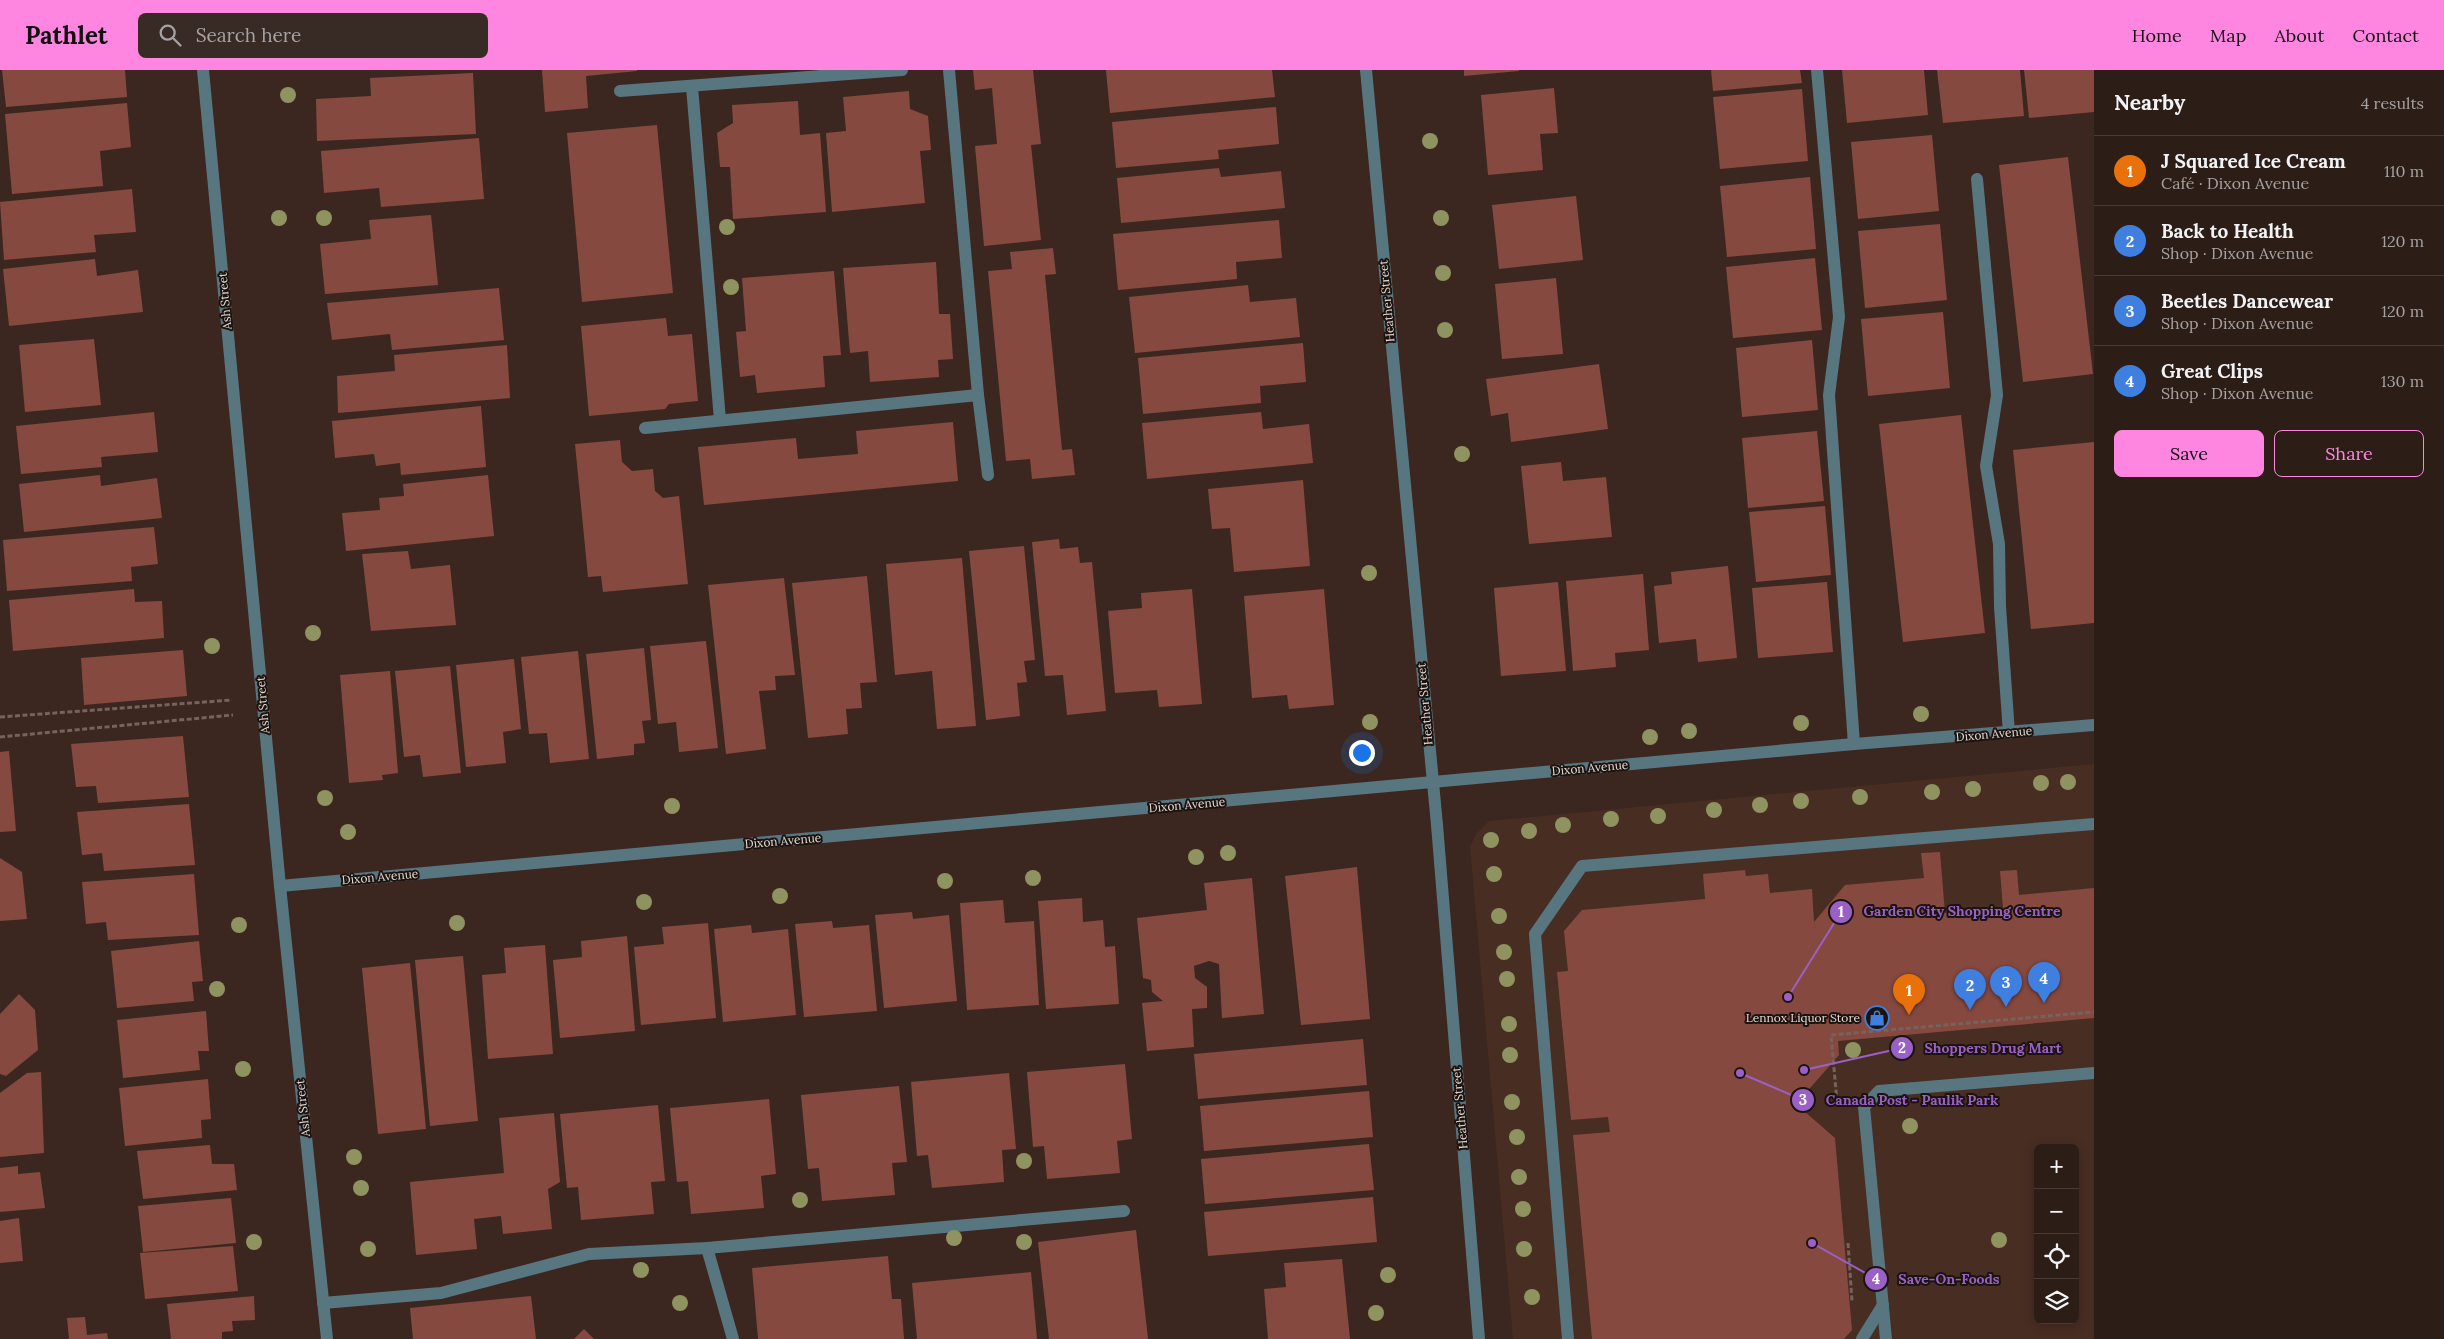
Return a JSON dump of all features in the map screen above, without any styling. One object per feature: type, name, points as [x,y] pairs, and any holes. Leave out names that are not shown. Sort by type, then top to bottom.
[{"type":"street","name":"Ash Street","points":[[204,70],[280,886],[327,1339]]},
{"type":"street","points":[[620,90],[692,87],[902,70]]},
{"type":"street","points":[[949,70],[978,396],[988,475]]},
{"type":"street","name":"Heather Street","points":[[1366,70],[1432,783],[1479,1339]]},
{"type":"street","points":[[1817,70],[1839,317],[1829,395],[1854,744]]},
{"type":"street","points":[[692,87],[720,420]]},
{"type":"street","points":[[1977,179],[1997,395],[1986,466],[1999,544],[2000,607],[2008,733]]},
{"type":"street","points":[[645,428],[978,396]]},
{"type":"street","name":"Dixon Avenue","points":[[280,886],[1854,744],[2094,725]]},
{"type":"street","points":[[1568,1339],[1535,934],[1582,866],[2094,824]]},
{"type":"street","points":[[1886,1339],[1864,1108],[1879,1091],[2094,1073]]},
{"type":"street","points":[[323,1303],[441,1293],[590,1254],[707,1248],[1124,1211]]},
{"type":"street","points":[[707,1248],[733,1339]]},
{"type":"street","points":[[1862,1339],[1883,1305]]},
{"type":"path","points":[[0,717],[232,700]]},
{"type":"path","points":[[0,737],[233,715]]},
{"type":"shaded area","points":[[2094,764],[2094,1339],[1513,1339],[1470,846],[1477,833],[1489,821]]},
{"type":"building","points":[[2,70],[125,70],[127,97],[6,107]]},
{"type":"building","points":[[542,70],[637,71],[586,76],[588,108],[545,112]]},
{"type":"building","points":[[973,70],[1033,70],[1041,144],[1031,145],[1041,240],[984,246],[975,146],[997,144],[992,88],[975,90]]},
{"type":"building","points":[[1106,70],[1272,70],[1275,97],[1110,113]]},
{"type":"building","points":[[1464,70],[1519,70],[1519,71],[1464,76]]},
{"type":"building","points":[[1711,70],[1800,70],[1802,83],[1713,91]]},
{"type":"building","points":[[1842,70],[1924,70],[1928,115],[1847,123]]},
{"type":"building","points":[[1937,70],[2020,70],[2024,116],[1943,123]]},
{"type":"building","points":[[2024,70],[2094,70],[2094,112],[2029,118]]},
{"type":"building","points":[[473,73],[476,134],[317,141],[316,99],[371,96],[370,78]]},
{"type":"building","points":[[1554,88],[1558,133],[1540,134],[1543,170],[1488,175],[1481,95]]},
{"type":"building","points":[[1802,89],[1808,161],[1720,169],[1713,97]]},
{"type":"building","points":[[909,91],[910,109],[928,116],[931,150],[920,151],[925,203],[832,212],[826,133],[846,131],[843,97]]},
{"type":"building","points":[[798,101],[800,135],[820,133],[826,212],[733,219],[730,167],[720,167],[717,133],[733,123],[732,105]]},
{"type":"building","points":[[127,103],[131,147],[100,151],[103,186],[12,194],[5,114]]},
{"type":"building","points":[[1276,107],[1279,144],[1218,150],[1219,159],[1116,168],[1112,122]]},
{"type":"building","points":[[657,125],[673,293],[582,302],[567,133]]},
{"type":"building","points":[[1932,135],[1939,211],[1858,219],[1851,142]]},
{"type":"building","points":[[479,138],[484,199],[381,207],[379,188],[324,193],[321,151]]},
{"type":"building","points":[[2068,157],[2093,374],[2023,382],[1999,165]]},
{"type":"building","points":[[1219,168],[1221,177],[1281,171],[1285,208],[1121,223],[1117,178]]},
{"type":"building","points":[[1810,177],[1816,249],[1727,257],[1720,186]]},
{"type":"building","points":[[132,189],[136,232],[94,235],[96,252],[4,260],[0,202]]},
{"type":"building","points":[[1576,196],[1583,260],[1499,269],[1492,205]]},
{"type":"building","points":[[431,215],[438,285],[325,294],[320,244],[371,239],[369,220]]},
{"type":"building","points":[[1279,220],[1282,258],[1236,262],[1237,279],[1118,290],[1113,234]]},
{"type":"building","points":[[1940,224],[1947,300],[1865,308],[1858,231]]},
{"type":"building","points":[[1053,248],[1056,274],[1045,275],[1062,450],[1072,449],[1075,475],[1032,479],[1030,459],[1006,461],[988,271],[1012,269],[1010,252]]},
{"type":"building","points":[[1815,258],[1822,330],[1733,338],[1726,267]]},
{"type":"building","points":[[95,259],[97,276],[138,270],[143,312],[9,326],[3,269]]},
{"type":"building","points":[[936,262],[939,314],[950,314],[953,359],[938,360],[939,377],[870,382],[868,351],[850,353],[843,268]]},
{"type":"building","points":[[834,271],[841,355],[823,356],[825,387],[757,393],[755,375],[740,377],[736,332],[746,331],[742,278]]},
{"type":"building","points":[[1556,278],[1563,354],[1502,359],[1495,284]]},
{"type":"building","points":[[1248,285],[1250,302],[1296,298],[1300,337],[1135,353],[1129,297]]},
{"type":"building","points":[[499,288],[504,340],[392,350],[390,334],[332,340],[327,303]]},
{"type":"building","points":[[1943,312],[1950,388],[1868,396],[1861,319]]},
{"type":"building","points":[[666,318],[668,336],[692,334],[698,401],[669,404],[665,409],[589,416],[581,326]]},
{"type":"building","points":[[94,339],[101,405],[25,412],[19,345]]},
{"type":"building","points":[[1812,340],[1818,410],[1742,417],[1736,348]]},
{"type":"building","points":[[1303,343],[1306,382],[1260,386],[1261,403],[1143,414],[1138,358]]},
{"type":"building","points":[[507,345],[510,398],[338,413],[337,376],[395,371],[394,355]]},
{"type":"building","points":[[1599,364],[1608,429],[1511,442],[1508,413],[1491,416],[1486,379]]},
{"type":"building","points":[[481,406],[486,467],[401,475],[400,463],[376,466],[374,454],[335,458],[332,421]]},
{"type":"building","points":[[154,412],[158,452],[101,457],[102,467],[21,474],[16,426]]},
{"type":"building","points":[[1261,412],[1263,429],[1309,424],[1313,463],[1147,479],[1142,423]]},
{"type":"building","points":[[1961,415],[1985,633],[1903,642],[1879,424]]},
{"type":"building","points":[[953,422],[958,481],[704,505],[698,447],[796,438],[798,459],[858,454],[856,431]]},
{"type":"building","points":[[1817,431],[1824,501],[1748,508],[1742,438]]},
{"type":"building","points":[[620,440],[622,462],[632,471],[653,469],[655,491],[663,498],[679,496],[688,584],[603,592],[601,576],[588,577],[575,444]]},
{"type":"building","points":[[2094,442],[2094,623],[2031,629],[2013,450]]},
{"type":"building","points":[[1561,462],[1563,481],[1606,477],[1612,537],[1529,544],[1521,466]]},
{"type":"building","points":[[100,475],[101,486],[157,478],[162,518],[24,532],[19,484]]},
{"type":"building","points":[[488,475],[494,536],[346,551],[342,513],[380,510],[379,498],[404,496],[403,484]]},
{"type":"building","points":[[1303,480],[1310,566],[1234,572],[1230,528],[1212,529],[1208,489]]},
{"type":"building","points":[[1825,506],[1831,575],[1756,582],[1749,512]]},
{"type":"building","points":[[154,527],[158,564],[131,567],[132,581],[7,591],[3,540]]},
{"type":"building","points":[[1059,539],[1060,549],[1078,547],[1080,563],[1092,562],[1106,711],[1067,715],[1063,675],[1045,676],[1032,542]]},
{"type":"building","points":[[1024,546],[1035,660],[1024,661],[1027,682],[1017,683],[1020,716],[986,720],[969,551]]},
{"type":"building","points":[[408,551],[411,569],[450,565],[456,625],[371,631],[362,554]]},
{"type":"building","points":[[962,558],[976,726],[937,729],[932,671],[895,675],[886,564]]},
{"type":"building","points":[[1728,566],[1737,658],[1698,662],[1696,639],[1659,643],[1654,586],[1672,584],[1671,572]]},
{"type":"building","points":[[1643,574],[1649,650],[1615,653],[1616,667],[1573,671],[1566,581]]},
{"type":"building","points":[[867,576],[877,682],[860,683],[862,708],[846,709],[848,734],[808,738],[792,583]]},
{"type":"building","points":[[784,578],[795,675],[775,676],[776,690],[759,691],[766,749],[726,754],[708,585]]},
{"type":"building","points":[[1558,582],[1566,671],[1501,676],[1494,588]]},
{"type":"building","points":[[1827,582],[1833,652],[1758,658],[1752,588]]},
{"type":"building","points":[[134,589],[135,602],[162,601],[164,638],[13,651],[9,600]]},
{"type":"building","points":[[1192,589],[1202,704],[1159,707],[1157,690],[1115,693],[1108,611],[1142,608],[1141,593]]},
{"type":"building","points":[[1324,589],[1334,705],[1289,709],[1287,695],[1252,698],[1244,596]]},
{"type":"building","points":[[706,641],[718,748],[679,752],[676,722],[658,724],[650,646]]},
{"type":"building","points":[[644,648],[651,720],[642,721],[645,743],[634,744],[634,755],[597,759],[586,654]]},
{"type":"building","points":[[183,650],[187,696],[84,705],[81,658]]},
{"type":"building","points":[[578,651],[589,759],[550,763],[547,733],[529,734],[521,657]]},
{"type":"building","points":[[514,659],[521,729],[503,732],[506,763],[466,767],[456,665]]},
{"type":"building","points":[[450,666],[461,773],[423,777],[420,755],[404,757],[395,671]]},
{"type":"building","points":[[390,671],[398,773],[382,775],[383,780],[349,783],[340,675]]},
{"type":"building","points":[[183,736],[189,797],[98,803],[96,786],[76,787],[71,744]]},
{"type":"building","points":[[9,751],[16,831],[0,832],[0,752]]},
{"type":"building","points":[[189,804],[195,865],[104,871],[102,853],[82,855],[77,812]]},
{"type":"building","points":[[1940,852],[1945,913],[2003,908],[2000,871],[2017,870],[2019,895],[2094,888],[2094,1018],[1838,1041],[1839,1055],[1796,1104],[1835,1138],[1852,1330],[1844,1339],[1592,1339],[1573,1135],[1610,1132],[1608,1117],[1571,1120],[1557,972],[1568,971],[1564,931],[1582,910],[1705,899],[1703,874],[1745,870],[1746,876],[1768,874],[1770,893],[1812,889],[1814,922],[1845,885],[1924,878],[1921,853]]},
{"type":"building","points":[[0,858],[22,872],[27,919],[0,921]]},
{"type":"building","points":[[1357,867],[1370,1019],[1301,1025],[1285,876]]},
{"type":"building","points":[[194,874],[199,935],[108,940],[106,922],[86,924],[82,882]]},
{"type":"building","points":[[1252,878],[1264,1014],[1222,1018],[1219,964],[1209,961],[1194,966],[1195,978],[1207,987],[1207,1008],[1192,1009],[1194,1047],[1147,1051],[1142,1003],[1163,1001],[1152,992],[1151,980],[1143,978],[1137,918],[1207,910],[1204,883]]},
{"type":"building","points":[[1082,898],[1083,922],[1103,920],[1105,947],[1115,946],[1119,1004],[1046,1009],[1038,901]]},
{"type":"building","points":[[1003,900],[1005,923],[1034,921],[1039,1005],[967,1010],[960,903]]},
{"type":"building","points":[[912,912],[913,919],[949,915],[957,1001],[884,1008],[875,915]]},
{"type":"building","points":[[832,921],[833,928],[869,925],[877,1011],[804,1017],[795,924]]},
{"type":"building","points":[[708,923],[716,1018],[641,1025],[634,947],[664,944],[662,927]]},
{"type":"building","points":[[751,925],[752,933],[788,929],[796,1015],[723,1022],[714,929]]},
{"type":"building","points":[[627,936],[635,1031],[560,1038],[553,960],[582,957],[581,941]]},
{"type":"building","points":[[199,941],[203,981],[192,982],[194,1001],[117,1008],[111,951]]},
{"type":"building","points":[[545,945],[553,1054],[488,1059],[482,975],[506,973],[504,948]]},
{"type":"building","points":[[463,956],[478,1121],[430,1126],[415,960]]},
{"type":"building","points":[[410,963],[426,1129],[378,1134],[362,968]]},
{"type":"building","points":[[19,994],[35,1010],[38,1050],[6,1076],[0,1074],[0,1014]]},
{"type":"building","points":[[206,1011],[209,1051],[198,1051],[200,1070],[123,1078],[117,1020]]},
{"type":"building","points":[[1363,1039],[1367,1085],[1198,1099],[1194,1054]]},
{"type":"building","points":[[1125,1064],[1132,1139],[1117,1141],[1120,1173],[1047,1179],[1044,1146],[1033,1147],[1027,1072]]},
{"type":"building","points":[[41,1072],[44,1153],[0,1157],[0,1093],[27,1073]]},
{"type":"building","points":[[1009,1073],[1016,1149],[1002,1150],[1004,1182],[932,1188],[928,1155],[917,1156],[911,1082]]},
{"type":"building","points":[[208,1079],[211,1119],[201,1120],[202,1138],[125,1146],[119,1088]]},
{"type":"building","points":[[899,1086],[907,1162],[892,1163],[895,1195],[822,1201],[819,1168],[808,1169],[801,1095]]},
{"type":"building","points":[[1369,1091],[1373,1137],[1204,1151],[1200,1106]]},
{"type":"building","points":[[769,1099],[776,1174],[761,1176],[764,1208],[691,1214],[688,1181],[677,1182],[670,1108]]},
{"type":"building","points":[[658,1105],[665,1181],[651,1182],[654,1214],[581,1220],[578,1187],[567,1188],[560,1114]]},
{"type":"building","points":[[554,1113],[560,1182],[548,1189],[552,1229],[503,1234],[501,1216],[474,1219],[477,1249],[416,1255],[410,1182],[504,1173],[499,1118]]},
{"type":"building","points":[[1369,1144],[1374,1190],[1205,1204],[1201,1159]]},
{"type":"building","points":[[210,1145],[212,1164],[234,1164],[237,1190],[143,1199],[137,1151]]},
{"type":"building","points":[[18,1166],[18,1174],[40,1172],[45,1208],[0,1212],[0,1168]]},
{"type":"building","points":[[1373,1197],[1377,1242],[1208,1256],[1204,1212]]},
{"type":"building","points":[[231,1198],[236,1243],[143,1252],[138,1206]]},
{"type":"building","points":[[19,1218],[23,1261],[0,1263],[0,1221]]},
{"type":"building","points":[[1136,1230],[1148,1339],[1049,1339],[1038,1242]]},
{"type":"building","points":[[233,1246],[238,1291],[145,1299],[140,1253]]},
{"type":"building","points":[[888,1256],[892,1299],[901,1299],[904,1339],[758,1339],[752,1268]]},
{"type":"building","points":[[1342,1259],[1350,1339],[1268,1339],[1264,1289],[1286,1287],[1284,1263]]},
{"type":"building","points":[[1031,1272],[1037,1339],[917,1339],[912,1283]]},
{"type":"building","points":[[254,1296],[255,1320],[232,1321],[233,1331],[222,1332],[222,1339],[171,1339],[167,1304]]},
{"type":"building","points":[[531,1296],[536,1339],[413,1339],[410,1308]]},
{"type":"building","points":[[85,1317],[87,1335],[107,1333],[108,1339],[69,1339],[67,1318]]},
{"type":"building","points":[[584,1329],[594,1339],[574,1339]]},
{"type":"place","name":"Garden City Shopping Centre","points":[[1788,997]]},
{"type":"place","name":"Great Clips","points":[[2044,1003]]},
{"type":"place","name":"Beetles Dancewear","points":[[2006,1007]]},
{"type":"place","name":"Back to Health","points":[[1970,1010]]},
{"type":"place","name":"J Squared Ice Cream","points":[[1909,1015]]},
{"type":"place","name":"Lennox Liquor Store","points":[[1877,1018]]},
{"type":"place","name":"Shoppers Drug Mart","points":[[1804,1070]]},
{"type":"place","name":"Canada Post - Paulik Park","points":[[1740,1073]]},
{"type":"place","name":"Save-On-Foods","points":[[1812,1243]]}]
